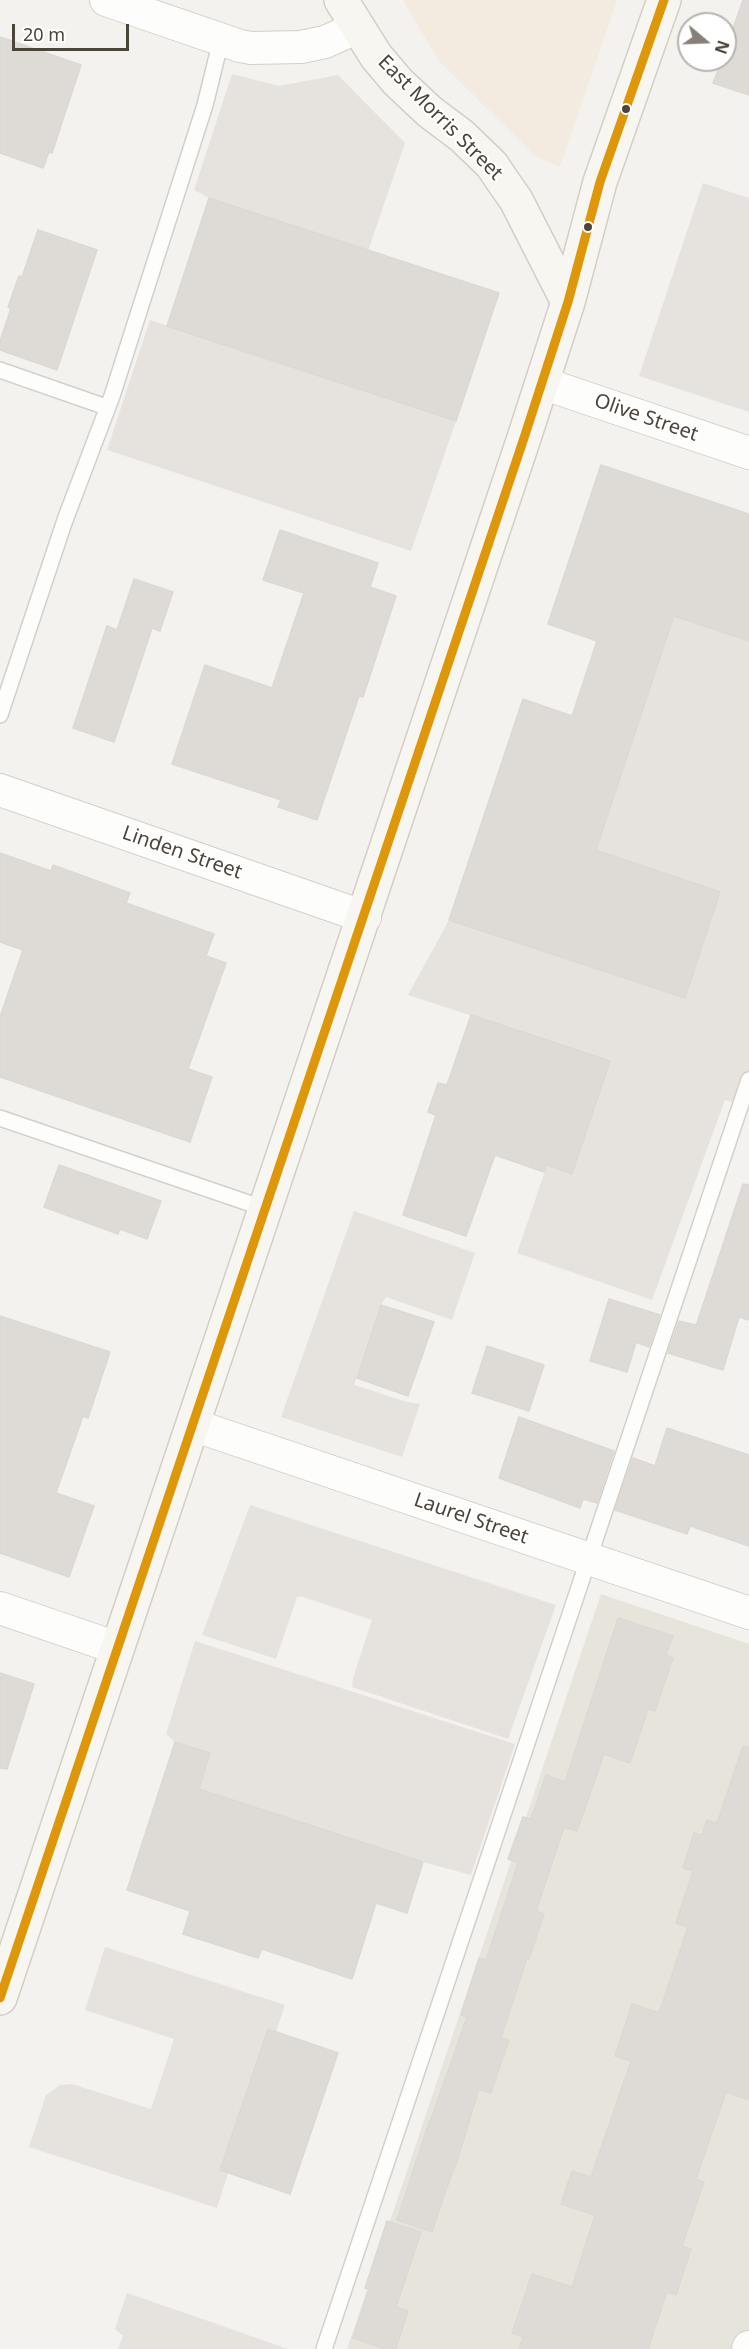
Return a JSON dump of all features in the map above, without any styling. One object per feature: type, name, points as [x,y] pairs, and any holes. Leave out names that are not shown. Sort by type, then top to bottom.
[{"type":"main road","name":"East Morris Street","points":[[341,0],[376,56],[398,82],[430,112],[462,136],[497,172],[516,200],[568,302]]},
{"type":"main road","points":[[0,1998],[365,917],[568,302],[600,182],[664,0]]},
{"type":"street","points":[[106,0],[221,40],[251,48],[301,47],[325,42],[358,27]]},
{"type":"street","name":"Olive Street","points":[[542,383],[749,453]]},
{"type":"street","name":"Linden Street","points":[[0,790],[365,917]]},
{"type":"street","name":"Laurel Street","points":[[193,1425],[749,1613]]},
{"type":"street","points":[[0,1608],[117,1648]]},
{"type":"lane","points":[[0,715],[65,520],[106,407],[205,105],[221,40]]},
{"type":"lane","points":[[0,370],[106,407]]},
{"type":"lane","points":[[324,2349],[749,1080]]},
{"type":"lane","points":[[0,1118],[266,1209]]},
{"type":"shaded area","points":[[403,0],[617,0],[560,167],[535,156],[438,60]]},
{"type":"shaded area","points":[[232,74],[279,86],[338,75],[405,143],[368,251],[209,198],[194,190]]},
{"type":"shaded area","points":[[703,183],[749,198],[749,412],[639,376]]},
{"type":"shaded area","points":[[150,320],[456,421],[411,551],[107,450]]},
{"type":"shaded area","points":[[659,611],[749,641],[749,1081],[741,1105],[725,1100],[652,1300],[517,1253],[547,1165],[571,1174],[610,1061],[408,995],[449,920],[685,998],[720,892],[579,844],[604,827],[668,636],[653,630]]},
{"type":"shaded area","points":[[354,1211],[475,1253],[452,1320],[386,1297],[381,1305],[354,1385],[420,1404],[402,1457],[281,1417]]},
{"type":"shaded area","points":[[250,1505],[556,1605],[508,1739],[352,1687],[372,1620],[297,1597],[276,1659],[202,1635]]},
{"type":"shaded area","points":[[601,1594],[749,1644],[749,2349],[347,2349]]},
{"type":"shaded area","points":[[195,1641],[515,1744],[471,1875],[423,1862],[199,1789],[210,1753],[175,1742],[166,1734]]},
{"type":"shaded area","points":[[105,1947],[285,2005],[276,2032],[268,2030],[221,2170],[228,2173],[217,2208],[29,2147],[46,2095],[60,2085],[72,2084],[151,2109],[174,2039],[85,2010]]},
{"type":"shaded area","points":[[127,2293],[288,2349],[118,2349],[123,2336],[115,2329]]},
{"type":"building","points":[[743,0],[749,0],[749,95],[713,83],[717,72],[737,72],[737,17]]},
{"type":"building","points":[[0,37],[81,65],[52,153],[49,152],[43,168],[0,153]]},
{"type":"building","points":[[209,198],[499,293],[456,421],[167,326]]},
{"type":"building","points":[[38,230],[97,250],[57,370],[0,350],[0,341],[11,308],[8,307],[19,276],[22,277]]},
{"type":"building","points":[[601,465],[749,514],[749,641],[674,616],[596,850],[720,892],[685,998],[449,920],[523,699],[572,716],[597,641],[548,624]]},
{"type":"building","points":[[280,530],[378,563],[370,587],[396,596],[363,697],[359,696],[317,820],[278,807],[281,800],[172,764],[205,665],[272,688],[304,593],[263,580]]},
{"type":"building","points":[[134,579],[173,592],[160,631],[152,628],[114,742],[73,728],[107,626],[117,630]]},
{"type":"building","points":[[0,853],[51,871],[53,865],[130,893],[126,903],[214,934],[206,956],[226,963],[188,1069],[212,1077],[190,1142],[0,1077],[0,1017],[23,950],[0,942]]},
{"type":"building","points":[[471,1015],[610,1061],[572,1174],[547,1165],[544,1172],[495,1155],[466,1236],[403,1215],[436,1115],[428,1112],[438,1083],[447,1085]]},
{"type":"building","points":[[59,1165],[161,1201],[147,1239],[120,1229],[118,1234],[44,1207]]},
{"type":"building","points":[[743,1184],[749,1185],[749,1320],[739,1317],[723,1370],[668,1353],[679,1321],[695,1325],[697,1323]]},
{"type":"building","points":[[609,1299],[660,1315],[649,1347],[636,1342],[627,1372],[590,1361]]},
{"type":"building","points":[[381,1305],[434,1322],[408,1396],[357,1378]]},
{"type":"building","points":[[0,1316],[110,1352],[88,1418],[83,1416],[56,1493],[94,1506],[69,1577],[0,1553]]},
{"type":"building","points":[[487,1346],[544,1365],[529,1411],[472,1393]]},
{"type":"building","points":[[519,1417],[614,1451],[597,1503],[583,1499],[580,1508],[499,1478]]},
{"type":"building","points":[[667,1428],[749,1455],[749,1546],[690,1526],[687,1534],[615,1510],[633,1458],[655,1466]]},
{"type":"building","points":[[618,1618],[673,1636],[666,1655],[673,1658],[655,1711],[648,1709],[630,1763],[604,1754],[577,1831],[564,1827],[536,1911],[544,1914],[501,2038],[509,2040],[491,2093],[479,2089],[455,2168],[432,2232],[397,2220],[467,2017],[461,2015],[479,1958],[486,1960],[518,1863],[508,1859],[523,1817],[531,1819],[546,1775],[565,1782]]},
{"type":"building","points":[[0,1673],[34,1684],[7,1769],[0,1768]]},
{"type":"building","points":[[175,1742],[210,1753],[199,1789],[423,1862],[407,1913],[376,1903],[352,1979],[262,1949],[258,1958],[183,1934],[190,1911],[127,1890]]},
{"type":"building","points":[[743,1746],[749,1747],[749,2100],[726,2092],[696,2179],[704,2182],[682,2246],[691,2249],[676,2295],[667,2292],[648,2349],[519,2349],[523,2337],[512,2333],[532,2274],[572,2287],[595,2215],[561,2204],[572,2171],[591,2177],[631,2061],[615,2056],[632,2004],[659,2013],[688,1927],[676,1923],[693,1871],[683,1868],[694,1833],[702,1835],[707,1820],[717,1823]]},
{"type":"building","points":[[268,2029],[338,2053],[290,2194],[220,2170]]},
{"type":"building","points":[[387,2221],[421,2232],[396,2307],[408,2311],[396,2349],[385,2349],[353,2338],[369,2289],[365,2288]]},
{"type":"transit line","points":[[0,1998],[524,438],[568,302],[600,182],[664,0]]}]
